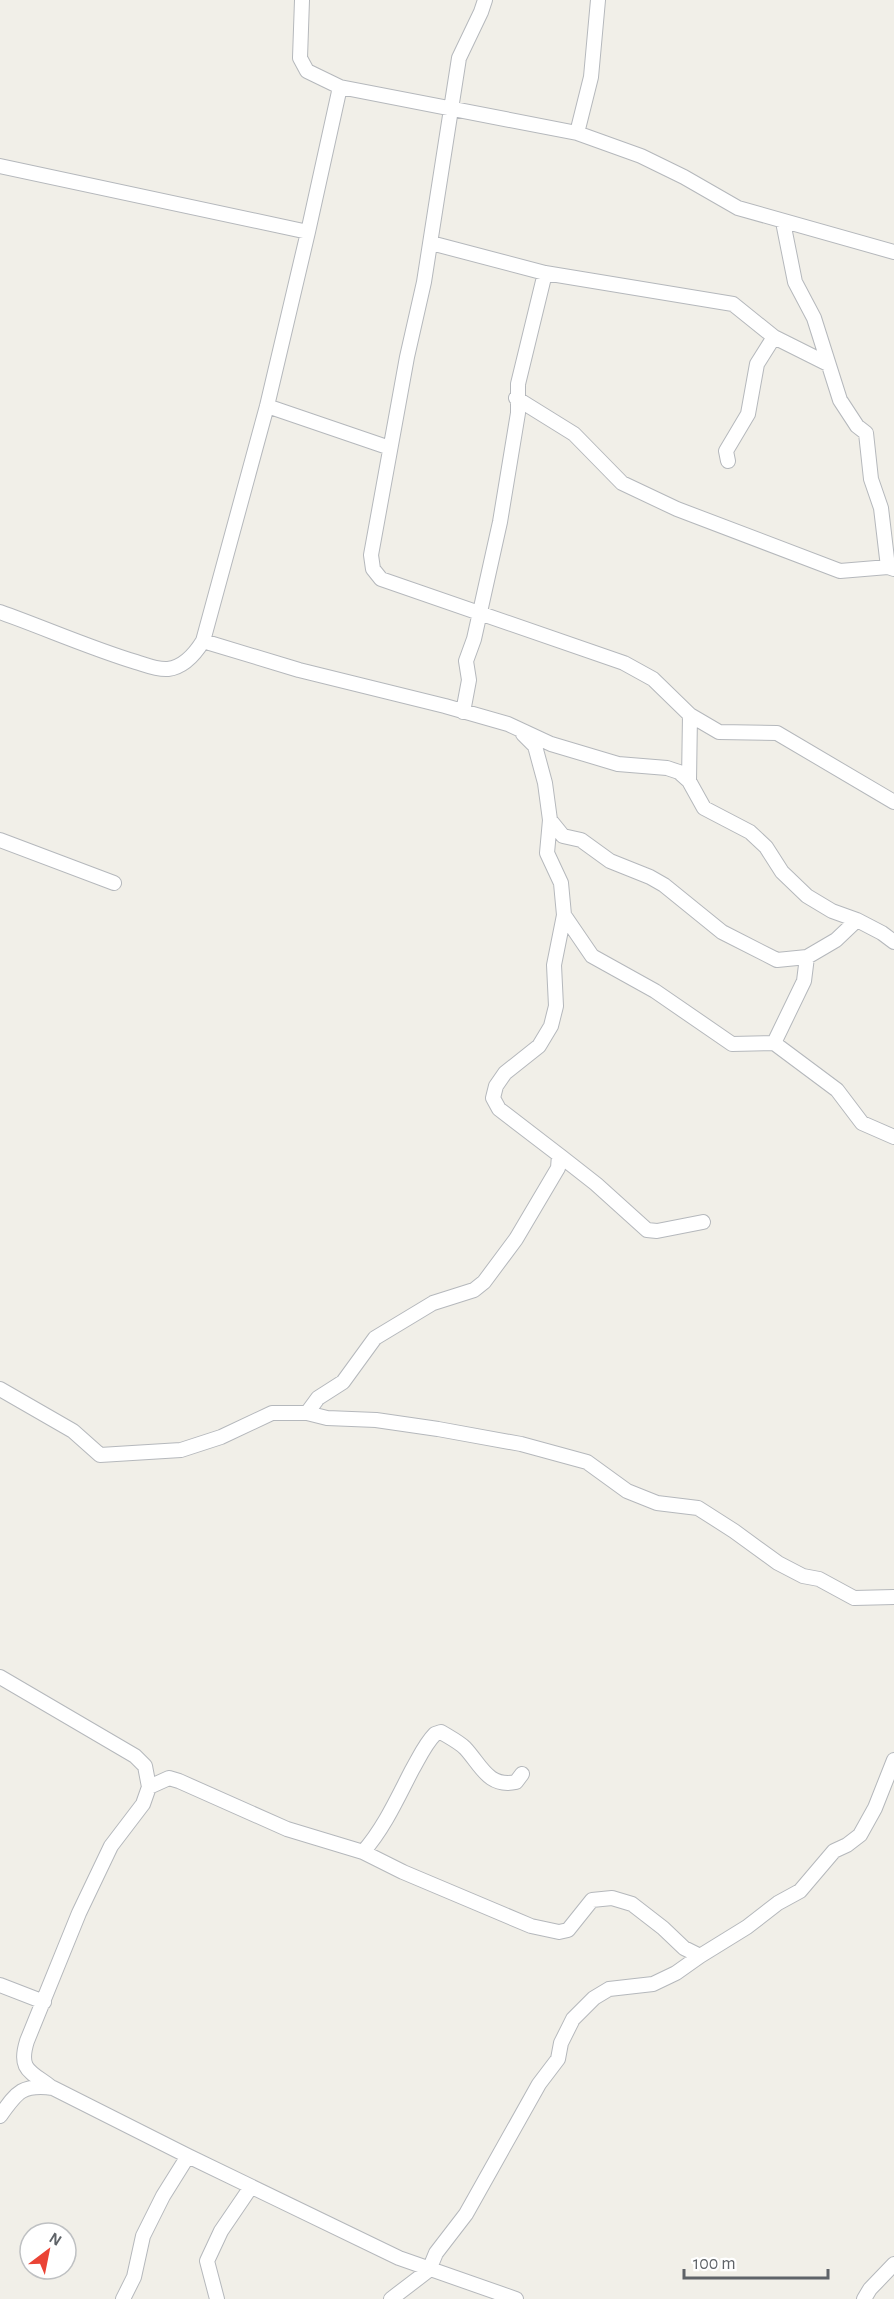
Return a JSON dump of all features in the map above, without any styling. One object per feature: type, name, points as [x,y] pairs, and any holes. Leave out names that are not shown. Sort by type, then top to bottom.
[{"type":"street","points":[[302,0],[300,58],[307,71],[340,87],[578,133],[652,162],[684,177],[738,208],[894,252]]},
{"type":"street","points":[[484,0],[481,12],[459,58],[431,243],[371,555],[373,569],[381,579],[624,663],[653,679],[690,715],[719,732],[777,733],[894,802]]},
{"type":"street","points":[[578,133],[591,77],[598,0]]},
{"type":"street","points":[[0,612],[156,669],[175,667],[187,661],[196,652],[203,641],[267,406],[340,87]]},
{"type":"street","points":[[0,166],[308,232]]},
{"type":"street","points":[[516,398],[574,434],[622,483],[677,509],[840,571],[891,568],[881,508],[871,479],[866,433],[857,426],[840,400],[814,318],[795,282],[783,222]]},
{"type":"street","points":[[431,243],[443,248],[546,273],[733,304],[774,337],[828,364]]},
{"type":"street","points":[[463,712],[469,680],[466,661],[504,501],[518,412],[516,398],[546,273]]},
{"type":"street","points":[[728,461],[726,451],[748,414],[757,364],[774,337]]},
{"type":"street","points":[[267,406],[390,448]]},
{"type":"street","points":[[203,641],[299,670],[508,724],[550,744],[618,764],[679,772],[689,781],[704,808],[750,832],[766,847],[782,872],[807,896],[832,911],[857,920],[882,933],[894,942]]},
{"type":"street","points":[[689,781],[690,715]]},
{"type":"street","points":[[520,731],[535,746],[545,783],[550,820],[548,853],[561,883],[564,915],[554,965],[556,1006],[551,1026],[539,1046],[506,1072],[496,1086],[493,1098],[499,1109],[596,1184],[647,1230],[657,1231],[703,1222]]},
{"type":"street","points":[[550,820],[563,836],[581,840],[610,861],[664,885],[722,932],[777,960],[807,957],[836,940],[857,920]]},
{"type":"street","points":[[0,840],[114,883]]},
{"type":"street","points":[[564,915],[592,956],[654,991],[732,1044],[774,1043],[837,1090],[862,1122],[894,1137]]},
{"type":"street","points":[[774,1043],[804,981],[807,957]]},
{"type":"street","points":[[307,1413],[318,1398],[343,1382],[375,1338],[433,1303],[474,1290],[484,1282],[516,1239],[546,1190],[558,1168],[559,1155]]},
{"type":"street","points":[[0,1389],[73,1431],[100,1455],[181,1450],[220,1437],[272,1413],[307,1413],[327,1418],[376,1420],[521,1444],[587,1462],[627,1491],[657,1503],[698,1509],[734,1530],[778,1563],[803,1576],[819,1579],[854,1598],[894,1597]]},
{"type":"street","points":[[0,1677],[135,1756],[145,1766],[149,1787],[143,1804],[111,1846],[79,1913],[22,2055],[27,2069],[53,2088],[399,2258],[516,2299]]},
{"type":"street","points":[[363,1852],[386,1821],[421,1754],[435,1734],[441,1732],[463,1746],[483,1772],[495,1782],[508,1784],[516,1782],[522,1774]]},
{"type":"street","points":[[391,2299],[429,2270],[436,2253],[466,2214],[540,2084],[558,2059],[561,2043],[573,2019],[594,1998],[609,1989],[653,1984],[676,1973],[747,1928],[778,1903],[800,1891],[834,1851],[860,1836],[875,1808],[894,1760]]},
{"type":"street","points":[[149,1787],[168,1778],[179,1781],[287,1829],[363,1852],[403,1872],[531,1926],[559,1932],[568,1930],[592,1900],[612,1899],[632,1904],[684,1948],[700,1956]]},
{"type":"street","points":[[0,1984],[44,2002]]},
{"type":"street","points":[[0,2116],[25,2088],[36,2086],[53,2088]]},
{"type":"street","points":[[123,2299],[134,2277],[143,2236],[163,2196],[188,2156]]},
{"type":"street","points":[[218,2299],[207,2261],[221,2231],[251,2187]]},
{"type":"street","points":[[864,2299],[870,2289],[894,2264]]}]
